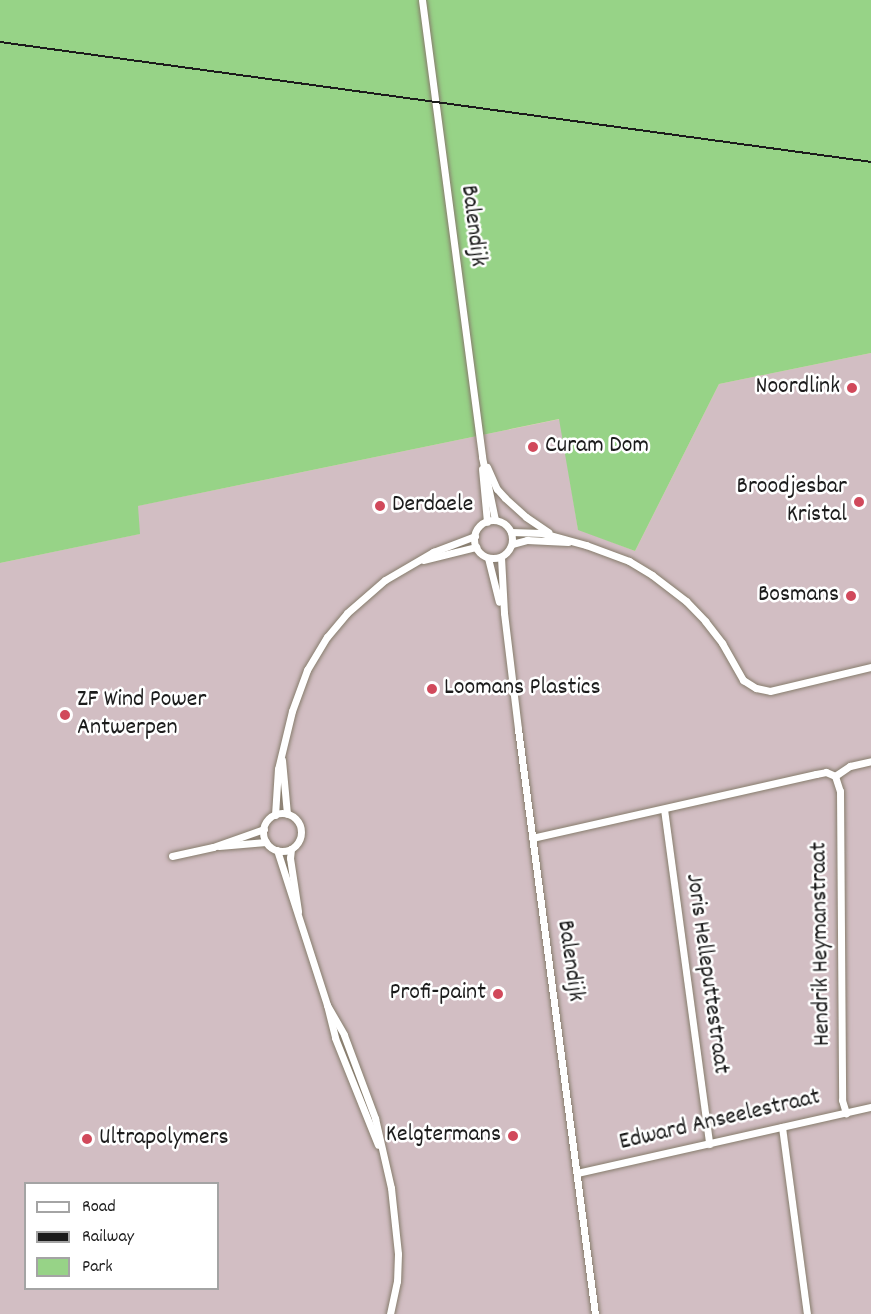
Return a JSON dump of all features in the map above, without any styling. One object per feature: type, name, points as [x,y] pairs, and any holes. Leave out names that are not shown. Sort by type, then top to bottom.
[{"type":"street","name":"Balendijk","points":[[422,0],[482,457]]},
{"type":"street","points":[[482,457],[491,521]]},
{"type":"street","points":[[482,457],[497,489],[525,517],[556,536],[629,561],[675,591],[705,621],[722,643],[743,680],[756,688],[770,691],[871,667]]},
{"type":"street","points":[[512,544],[511,532],[505,524],[491,521],[479,527],[475,537],[476,547],[488,558],[501,557],[512,544],[527,540],[571,542]]},
{"type":"street","points":[[511,532],[556,536]]},
{"type":"street","points":[[275,815],[277,781],[300,685],[327,637],[369,592],[449,544],[475,537]]},
{"type":"street","points":[[418,561],[476,547]]},
{"type":"street","name":"Balendijk","points":[[501,557],[504,613],[595,1314]]},
{"type":"street","name":"Balendijk","points":[[488,558],[504,613]]},
{"type":"street","points":[[282,759],[287,814]]},
{"type":"street","points":[[532,838],[816,774],[826,772],[835,776],[850,766],[871,761]]},
{"type":"street","name":"Hendrik Heymanstraat","points":[[835,776],[840,791],[843,1100],[846,1113]]},
{"type":"street","name":"Joris Helleputtestraat","points":[[664,809],[709,1144]]},
{"type":"street","points":[[266,842],[264,829],[270,818],[287,814],[298,821],[301,833],[296,845],[291,849],[277,850]]},
{"type":"street","points":[[213,847],[264,829]]},
{"type":"street","points":[[172,856],[213,847],[266,842],[277,850],[327,1005],[335,1038],[381,1150]]},
{"type":"street","points":[[291,849],[290,858],[298,916]]},
{"type":"street","points":[[327,1005],[344,1035],[375,1118],[396,1213],[399,1254],[397,1281],[390,1314]]},
{"type":"street","points":[[351,1080],[359,1077]]},
{"type":"street","name":"Edward Anseelestraat","points":[[577,1173],[871,1107]]},
{"type":"street","points":[[782,1127],[807,1314]]},
{"type":"shaded area","points":[[871,353],[871,1314],[0,1314],[0,563],[139,534],[137,506],[560,419],[578,529],[635,551],[719,384]]},
{"type":"green space","points":[[0,0],[871,0],[871,353],[719,384],[635,551],[578,530],[559,419],[138,506],[140,534],[0,563]]},
{"type":"railway","points":[[0,42],[871,162]]},
{"type":"place","name":"Noordlink","points":[[852,388]]},
{"type":"place","name":"Curam Dom","points":[[533,447]]},
{"type":"place","name":"Broodjesbar Kristal","points":[[859,502]]},
{"type":"place","name":"Derdaele","points":[[380,506]]},
{"type":"place","name":"Bosmans","points":[[851,596]]},
{"type":"place","name":"Loomans Plastics","points":[[432,689]]},
{"type":"place","name":"ZF Wind Power Antwerpen","points":[[65,715]]},
{"type":"place","name":"Profi-paint","points":[[498,994]]},
{"type":"place","name":"Kelgtermans","points":[[513,1136]]},
{"type":"place","name":"Ultrapolymers","points":[[87,1139]]}]
